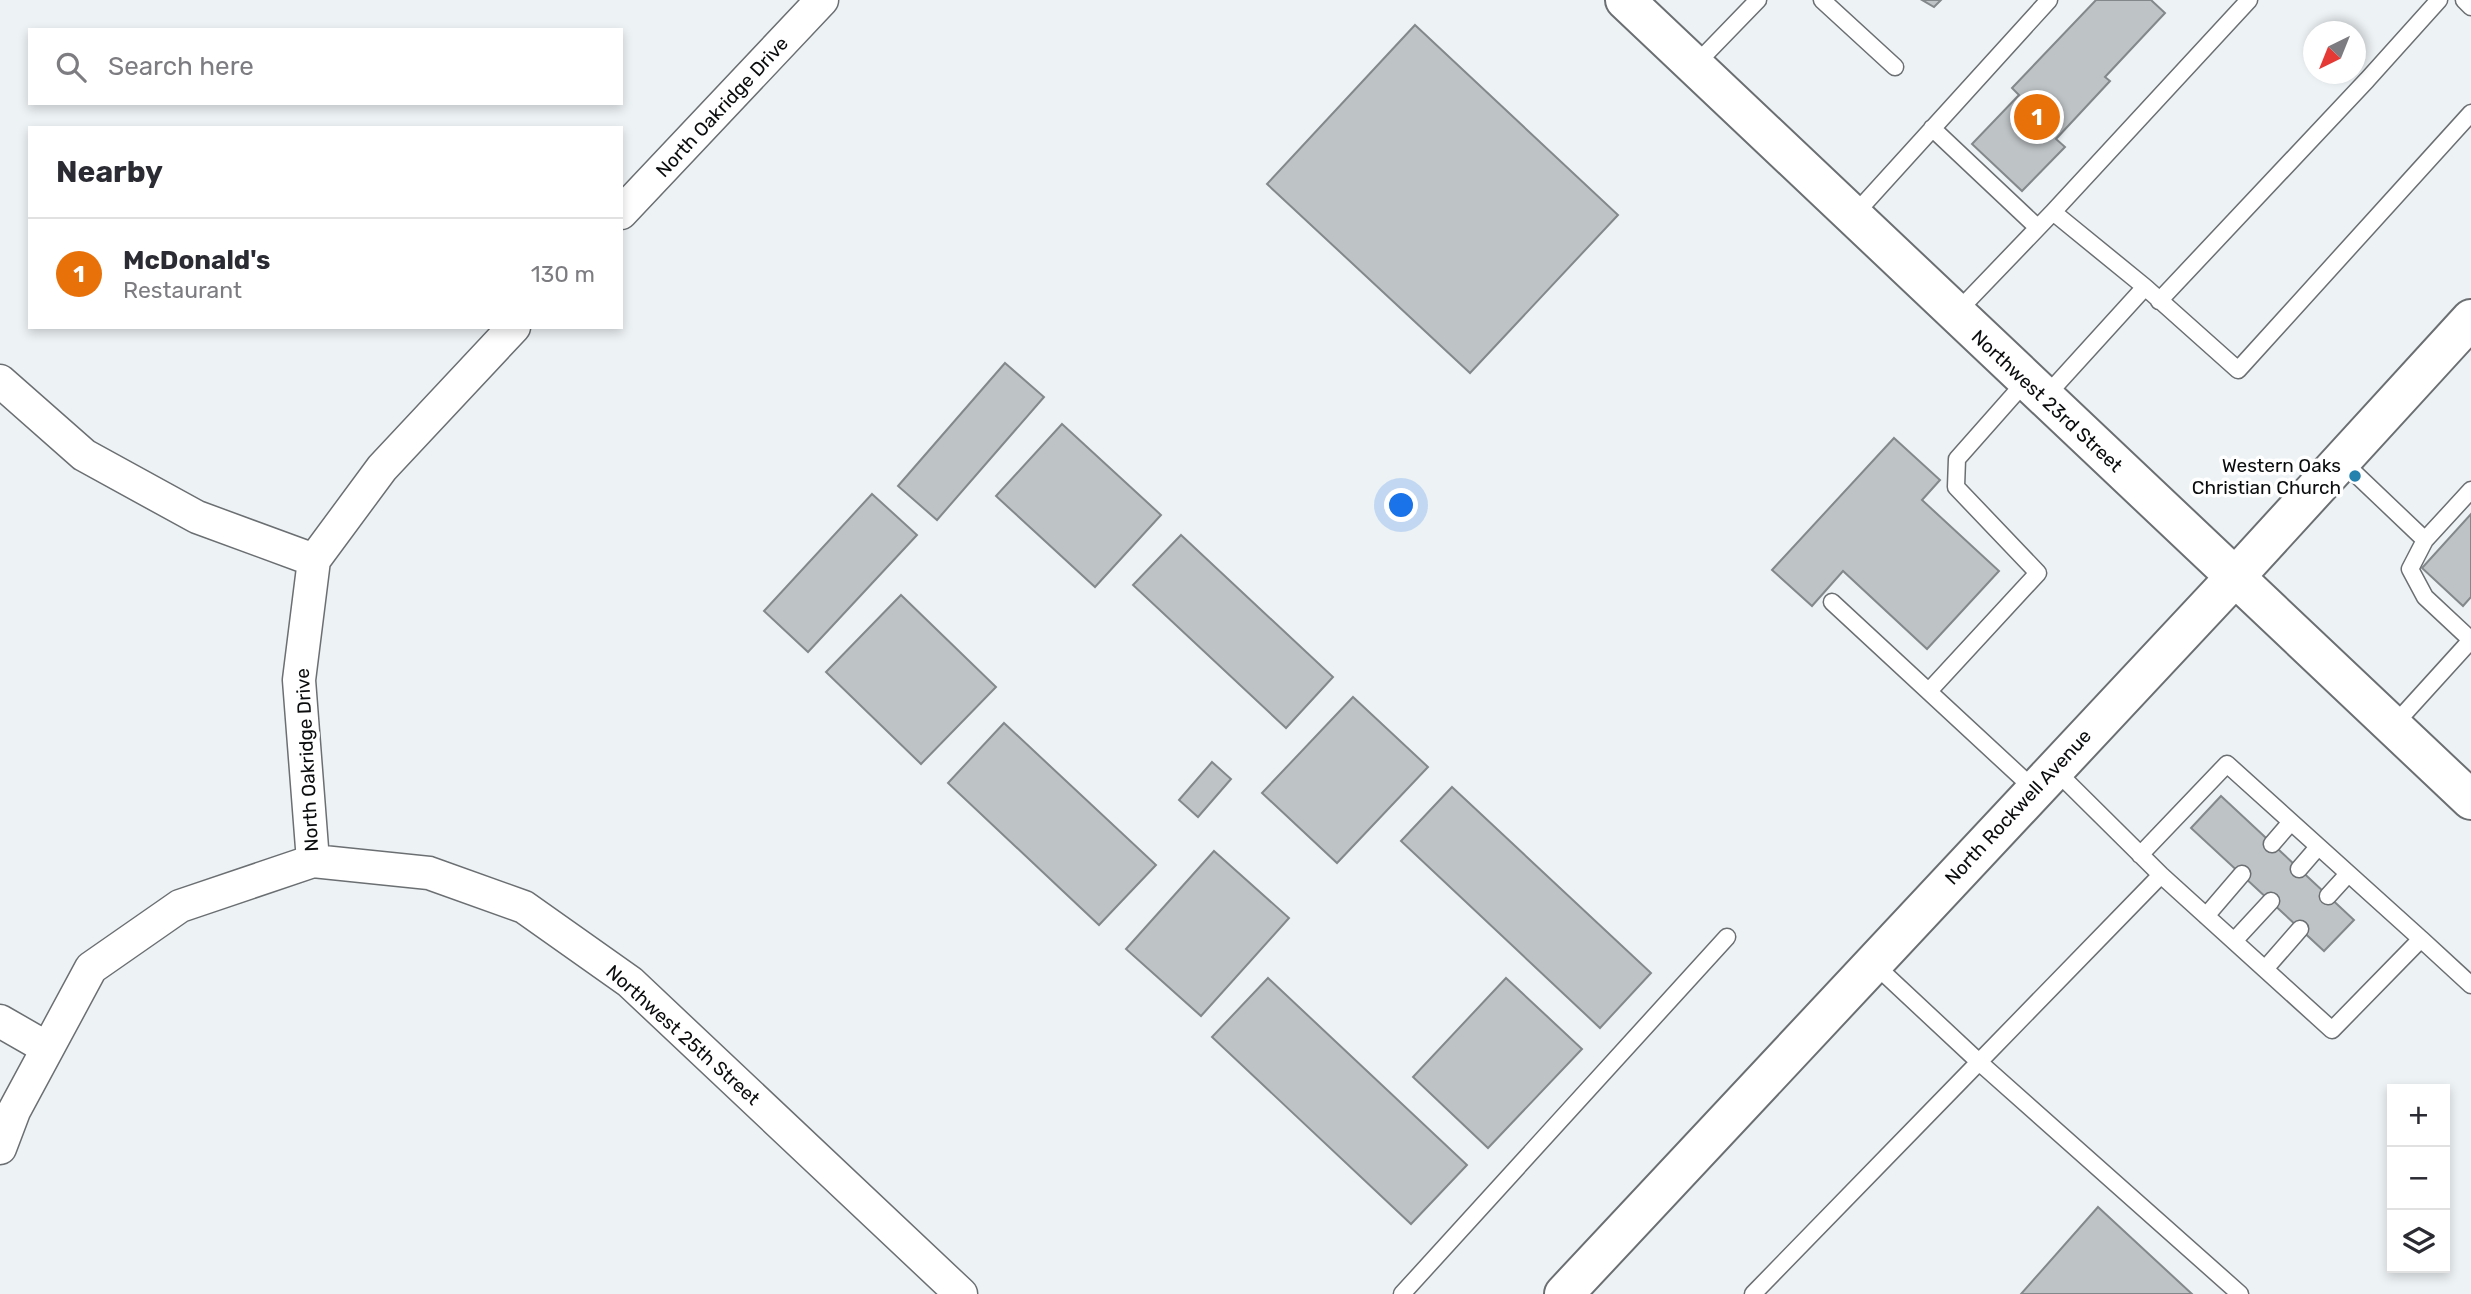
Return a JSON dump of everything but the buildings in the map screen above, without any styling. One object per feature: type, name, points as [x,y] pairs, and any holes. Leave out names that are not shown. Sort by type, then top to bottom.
[{"type":"main road","name":"Northwest 23rd Street","points":[[1625,0],[2471,800]]},
{"type":"main road","name":"North Rockwell Avenue","points":[[1563,1294],[2462,334]]},
{"type":"street","name":"North Oakridge Drive","points":[[623,211],[822,0]]},
{"type":"street","name":"North Oakridge Drive","points":[[0,1148],[14,1111],[91,968],[180,906],[313,861],[299,680],[314,560],[382,468],[512,329]]},
{"type":"street","points":[[0,381],[84,455],[197,517],[314,560]]},
{"type":"street","name":"Northwest 25th Street","points":[[313,861],[429,873],[524,907],[630,982],[961,1294]]},
{"type":"street","points":[[0,1021],[47,1048]]},
{"type":"lane","points":[[1694,66],[1758,0]]},
{"type":"lane","points":[[1822,0],[1895,67]]},
{"type":"lane","points":[[1852,216],[2049,0]]},
{"type":"lane","points":[[1955,314],[2249,0]]},
{"type":"lane","points":[[2159,301],[2439,0]]},
{"type":"lane","points":[[2464,0],[2471,7]]},
{"type":"lane","points":[[2053,212],[2145,287],[2238,370],[2471,113]]},
{"type":"lane","points":[[1932,128],[2037,227]]},
{"type":"lane","points":[[1929,691],[2038,573],[1955,486],[1957,458],[2035,390],[2145,287]]},
{"type":"lane","points":[[2342,460],[2425,540]]},
{"type":"lane","points":[[2393,726],[2471,640],[2425,597],[2410,569],[2425,540],[2471,490]]},
{"type":"lane","points":[[1832,602],[1929,691],[2140,855],[2332,1030],[2420,939]]},
{"type":"lane","points":[[2140,855],[2227,765],[2420,939],[2468,976]]},
{"type":"lane","points":[[2272,844],[2291,822]]},
{"type":"lane","points":[[2299,869],[2318,847]]},
{"type":"lane","points":[[2206,916],[2242,874]]},
{"type":"lane","points":[[2328,896],[2348,874]]},
{"type":"lane","points":[[1753,1294],[2161,875]]},
{"type":"lane","points":[[2234,941],[2271,901]]},
{"type":"lane","points":[[2265,969],[2300,929]]},
{"type":"lane","points":[[1402,1294],[1727,937]]},
{"type":"lane","points":[[1873,963],[1979,1062],[2240,1294]]},
{"type":"place","name":"McDonald's","points":[[2037,117]]},
{"type":"place","name":"Western Oaks Christian Church","points":[[2355,476]]}]
